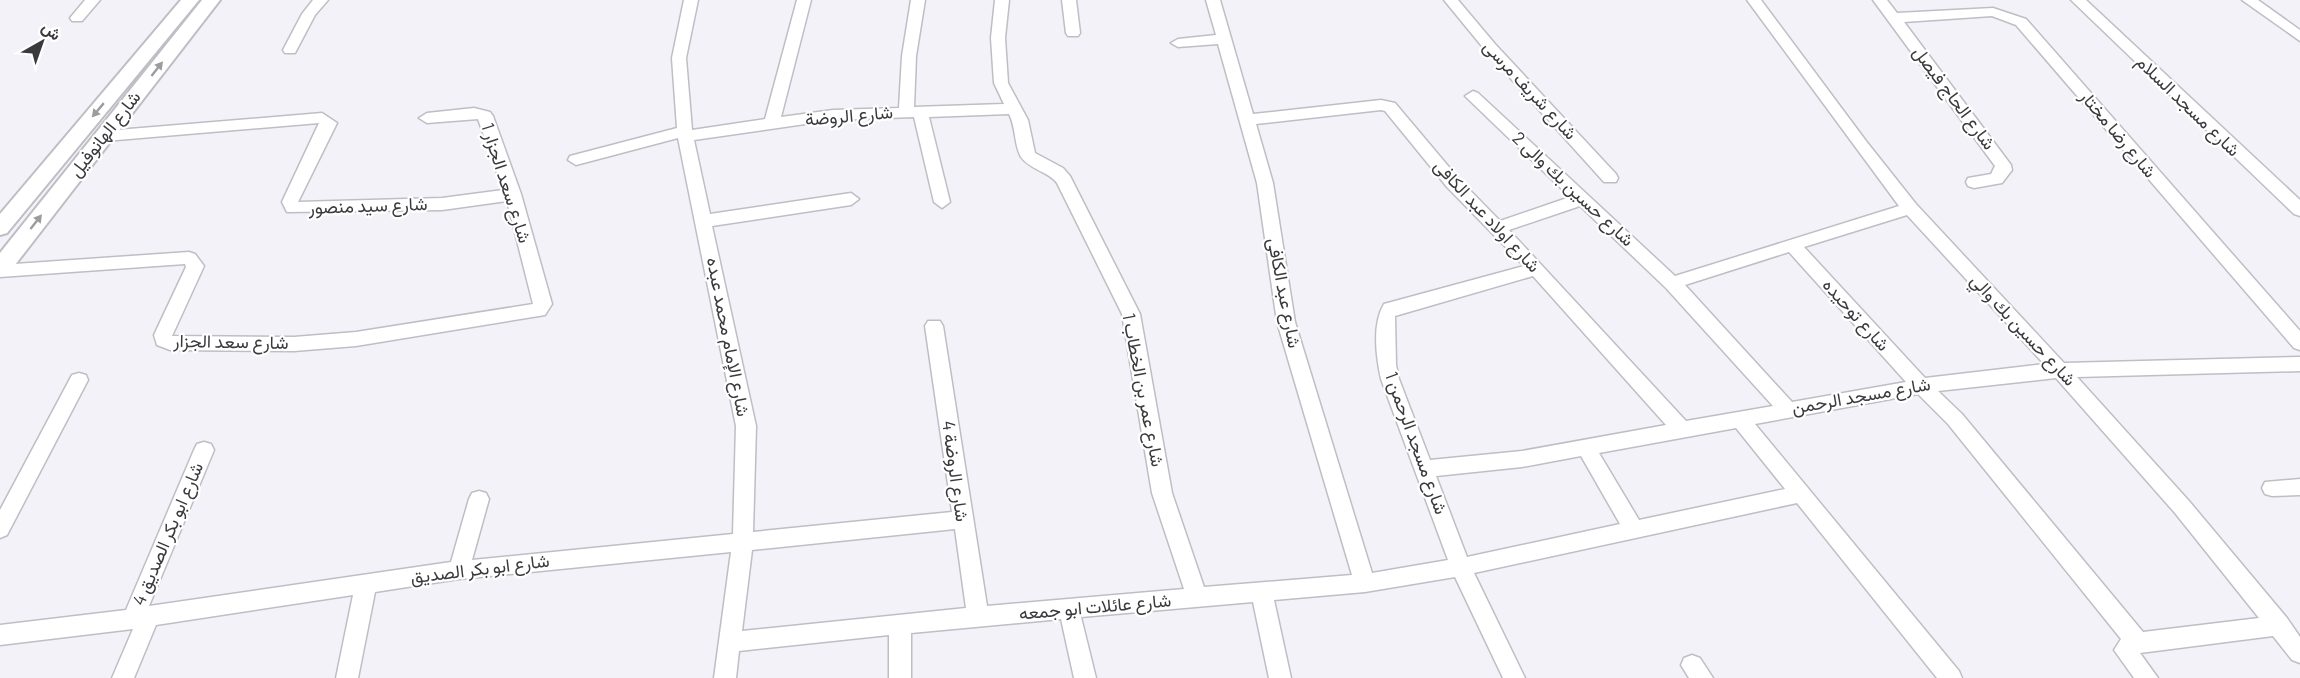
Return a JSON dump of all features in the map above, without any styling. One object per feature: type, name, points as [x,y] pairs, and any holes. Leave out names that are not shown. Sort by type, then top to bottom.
[{"type":"street","points":[[77,18],[93,0]]},
{"type":"street","name":"شارع الهانوفيل","points":[[0,228],[190,0]]},
{"type":"street","name":"شارع الهانوفيل","points":[[0,269],[211,0]]},
{"type":"street","points":[[290,50],[309,14],[321,0]]},
{"type":"street","name":"شارع الإمام محمد عبده","points":[[691,0],[679,58],[685,133],[746,426],[742,541],[725,678]]},
{"type":"street","points":[[772,124],[804,0]]},
{"type":"street","points":[[918,0],[909,56],[913,112],[942,202]]},
{"type":"street","name":"شارع عمر بن الخطاب 1","points":[[1002,0],[999,38],[1001,83],[1020,120],[1028,155],[1039,164],[1057,172],[1064,180],[1131,314],[1162,493],[1197,598]]},
{"type":"street","points":[[1069,0],[1073,33]]},
{"type":"street","name":"شارع عبد الكافى","points":[[1213,0],[1250,120],[1265,183],[1286,321],[1365,583]]},
{"type":"street","name":"شارع شريف مرسى","points":[[1451,0],[1490,47],[1610,178]]},
{"type":"street","name":"شارع حسين بك والي","points":[[1754,0],[1860,145],[1910,208],[2060,370],[2182,507],[2300,653]]},
{"type":"street","name":"شارع الحاج فيصل","points":[[1880,0],[2003,165],[2004,171],[1996,178],[1974,182]]},
{"type":"street","name":"شارع مسجد السلام","points":[[2078,0],[2300,210]]},
{"type":"street","points":[[2250,0],[2300,37]]},
{"type":"street","name":"شارع رضا مختار","points":[[1893,18],[1993,12],[2021,22],[2234,270],[2300,343]]},
{"type":"street","points":[[1178,43],[1225,39]]},
{"type":"street","name":"شارع حسين بك والى 2","points":[[1473,96],[1672,283],[1787,409]]},
{"type":"street","name":"شارع اولاد عبد الكافى","points":[[1250,120],[1387,106],[1454,183],[1537,269],[1681,429]]},
{"type":"street","name":"شارع الروضة","points":[[576,160],[685,133],[833,115],[1015,109]]},
{"type":"street","name":"شارع سعد الجزار 1","points":[[427,118],[474,113],[485,116],[513,194],[542,307]]},
{"type":"street","name":"شارع سيد منصور","points":[[105,136],[322,118],[329,123],[290,202],[293,208],[442,204],[513,194]]},
{"type":"street","points":[[704,221],[851,199]]},
{"type":"street","points":[[1497,228],[1582,199]]},
{"type":"street","points":[[1672,283],[1910,208]]},
{"type":"street","name":"شارع توحيده","points":[[1792,245],[1920,385],[1955,419],[2138,643]]},
{"type":"street","name":"شارع سعد الجزار","points":[[0,269],[193,260],[195,266],[163,334],[163,340],[170,343],[294,344],[356,339],[536,311],[542,307]]},
{"type":"street","name":"شارع مسجد الرحمن 1","points":[[1514,678],[1461,567],[1426,469],[1390,379],[1387,365],[1386,316],[1390,309],[1537,269]]},
{"type":"street","name":"شارع الروضة 4","points":[[934,326],[978,616]]},
{"type":"street","name":"شارع مسجد الرحمن","points":[[1426,469],[1522,459],[1920,385],[2060,370],[2300,364]]},
{"type":"street","points":[[0,529],[79,380]]},
{"type":"street","points":[[1740,419],[1951,678]]},
{"type":"street","points":[[1585,446],[1635,531]]},
{"type":"street","name":"شارع ابو بكر الصديق 4","points":[[123,678],[141,617],[204,450]]},
{"type":"street","points":[[2272,488],[2300,487]]},
{"type":"street","name":"شارع عائلات ابو جمعه","points":[[729,642],[978,616],[1365,583],[1461,567],[1801,494]]},
{"type":"street","points":[[459,570],[479,499]]},
{"type":"street","name":"شارع ابو بكر الصديق","points":[[0,635],[141,617],[459,570],[962,520]]},
{"type":"street","points":[[347,678],[366,584]]},
{"type":"street","points":[[1262,593],[1280,678]]},
{"type":"street","points":[[1070,609],[1085,678]]},
{"type":"street","points":[[900,624],[900,678]]},
{"type":"street","points":[[2147,678],[2126,650],[2130,644],[2279,625]]}]
